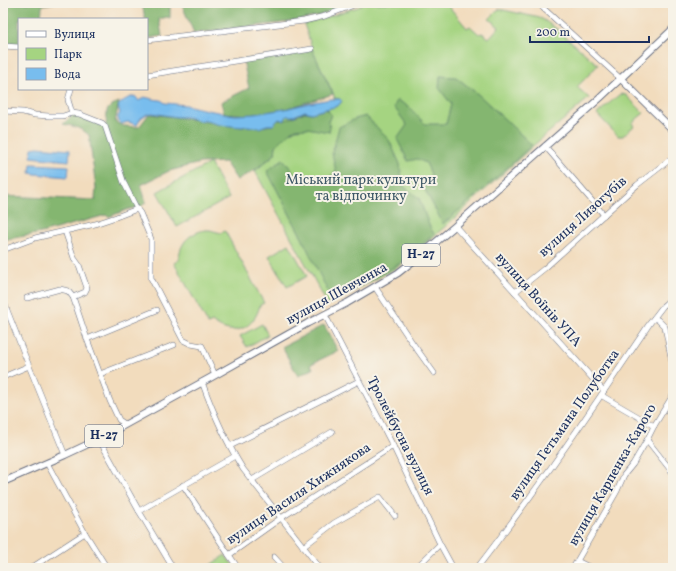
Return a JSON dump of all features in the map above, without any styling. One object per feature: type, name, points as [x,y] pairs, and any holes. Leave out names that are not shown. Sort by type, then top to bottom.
[{"type":"main road","name":"вулиця Шевченка","points":[[3,482],[99,439],[398,273],[455,226],[621,79],[673,29]]},
{"type":"main road","points":[[621,79],[673,130]]},
{"type":"street","points":[[148,40],[304,21],[325,16],[359,3]]},
{"type":"street","points":[[539,3],[621,79]]},
{"type":"street","points":[[3,46],[18,46]]},
{"type":"street","points":[[148,75],[312,49]]},
{"type":"street","points":[[71,90],[68,100],[72,113]]},
{"type":"street","points":[[3,111],[49,116],[63,116],[72,113],[79,114],[96,120],[105,126],[124,183],[140,213],[151,239],[151,278],[184,340],[191,344],[202,346],[215,375]]},
{"type":"street","points":[[545,146],[604,215]]},
{"type":"street","name":"вулиця Лизогубів","points":[[515,292],[545,268],[637,185],[668,161]]},
{"type":"street","points":[[3,250],[35,238],[95,224],[137,209]]},
{"type":"street","name":"вулиця Воїнів УПА","points":[[455,226],[602,390],[604,397],[654,426]]},
{"type":"street","points":[[65,231],[74,258],[79,265],[87,288],[85,292],[73,297]]},
{"type":"street","points":[[375,287],[434,373]]},
{"type":"street","points":[[27,298],[60,289],[68,291],[73,297],[110,401],[119,420],[125,424]]},
{"type":"street","name":"вулиця Гетьмана Полуботка","points":[[477,568],[530,497],[654,318],[663,306],[673,297]]},
{"type":"street","points":[[3,300],[65,455]]},
{"type":"street","points":[[87,339],[157,310]]},
{"type":"street","name":"Тролейбусна вулиця","points":[[324,315],[393,446],[453,568]]},
{"type":"street","points":[[654,318],[665,327],[673,367]]},
{"type":"street","points":[[100,374],[174,345]]},
{"type":"street","points":[[3,377],[29,366]]},
{"type":"street","points":[[230,446],[359,381]]},
{"type":"street","points":[[202,382],[222,430],[243,469],[320,568]]},
{"type":"street","name":"вулиця Карпенка-Карого","points":[[573,568],[617,491],[624,475],[633,464],[673,394]]},
{"type":"street","points":[[252,480],[332,432]]},
{"type":"street","points":[[99,439],[173,568]]},
{"type":"street","points":[[647,440],[673,473]]},
{"type":"street","name":"вулиця Василя Хижнякова","points":[[184,485],[229,555],[281,518],[393,446]]},
{"type":"street","points":[[139,511],[235,456]]},
{"type":"street","points":[[47,463],[85,533],[107,568]]},
{"type":"street","points":[[304,547],[334,523],[380,497],[395,516]]},
{"type":"street","points":[[31,568],[85,533]]},
{"type":"street","points":[[416,568],[440,544]]},
{"type":"street","points":[[229,555],[238,568]]},
{"type":"street","points":[[274,556],[284,568]]},
{"type":"street","points":[[577,561],[591,568]]},
{"type":"green space","points":[[3,3],[54,3],[43,5],[41,18],[18,18],[18,44],[3,45]]},
{"type":"green space","points":[[142,3],[170,3],[170,18],[167,17],[159,19],[162,36],[148,38],[148,18],[145,18]]},
{"type":"green space","points":[[181,3],[352,3],[318,16],[289,22],[194,33]]},
{"type":"green space","name":"Міський парк культури та відпочинку","points":[[364,3],[446,3],[467,28],[470,26],[479,34],[482,33],[489,38],[499,27],[489,19],[499,9],[540,18],[558,30],[598,65],[577,87],[589,98],[534,145],[448,224],[400,266],[328,305],[255,171],[275,154],[279,119],[284,120],[287,116],[294,116],[305,111],[311,113],[338,106],[342,101],[334,98],[334,95],[314,54],[304,24],[358,7]]},
{"type":"green space","points":[[312,49],[333,94],[285,109],[249,115],[224,113],[221,102],[249,88],[243,60]]},
{"type":"green space","points":[[440,76],[456,77],[479,95],[532,145],[443,224],[424,188],[431,174],[426,163],[417,159],[408,161],[397,139],[407,125],[394,107],[397,100],[408,106],[425,124],[446,124],[451,104],[439,88]]},
{"type":"green space","points":[[620,94],[626,95],[644,113],[632,123],[634,126],[623,136],[618,136],[597,114]]},
{"type":"green space","points":[[119,102],[115,122],[124,126],[139,127],[149,114],[242,127],[258,127],[273,125],[278,120],[286,120],[305,112],[311,113],[327,109],[331,115],[328,122],[330,127],[329,132],[307,128],[296,129],[281,140],[276,146],[275,154],[255,170],[237,180],[225,162],[200,163],[169,171],[141,185],[146,202],[141,207],[129,209],[108,217],[106,215],[41,233],[3,240],[3,196],[96,200],[96,188],[89,135],[77,128],[63,124],[73,115],[106,126],[107,110],[112,105]]},
{"type":"green space","points":[[366,116],[389,140],[400,164],[403,186],[419,198],[434,234],[401,263],[357,287],[331,298],[267,171],[283,159],[296,175],[305,179],[326,180],[336,172],[332,153],[339,127],[355,119]]},
{"type":"green space","points":[[210,163],[229,198],[177,227],[157,192]]},
{"type":"green space","points":[[205,230],[221,233],[225,231],[264,303],[260,305],[253,320],[241,329],[227,330],[212,322],[208,324],[174,263],[179,260],[179,254],[186,240],[199,231]]},
{"type":"green space","points":[[289,244],[307,276],[287,287],[269,256]]},
{"type":"green space","points":[[262,324],[268,335],[247,347],[240,336]]},
{"type":"green space","points":[[324,325],[338,351],[311,364],[313,369],[298,376],[282,347]]},
{"type":"green space","points":[[225,555],[235,568],[206,568]]},
{"type":"water","points":[[135,96],[139,101],[144,97],[161,100],[165,103],[186,105],[235,115],[254,114],[285,109],[331,99],[340,99],[342,101],[338,106],[311,113],[305,111],[294,116],[287,116],[284,121],[279,119],[273,125],[267,125],[259,128],[220,125],[204,120],[200,121],[186,117],[152,113],[141,118],[137,125],[128,122],[121,124],[118,119],[120,113],[118,106],[125,100]]},
{"type":"water","points":[[38,147],[70,150],[69,161],[31,157],[32,148]]},
{"type":"water","points":[[31,164],[69,166],[68,177],[30,173]]}]
